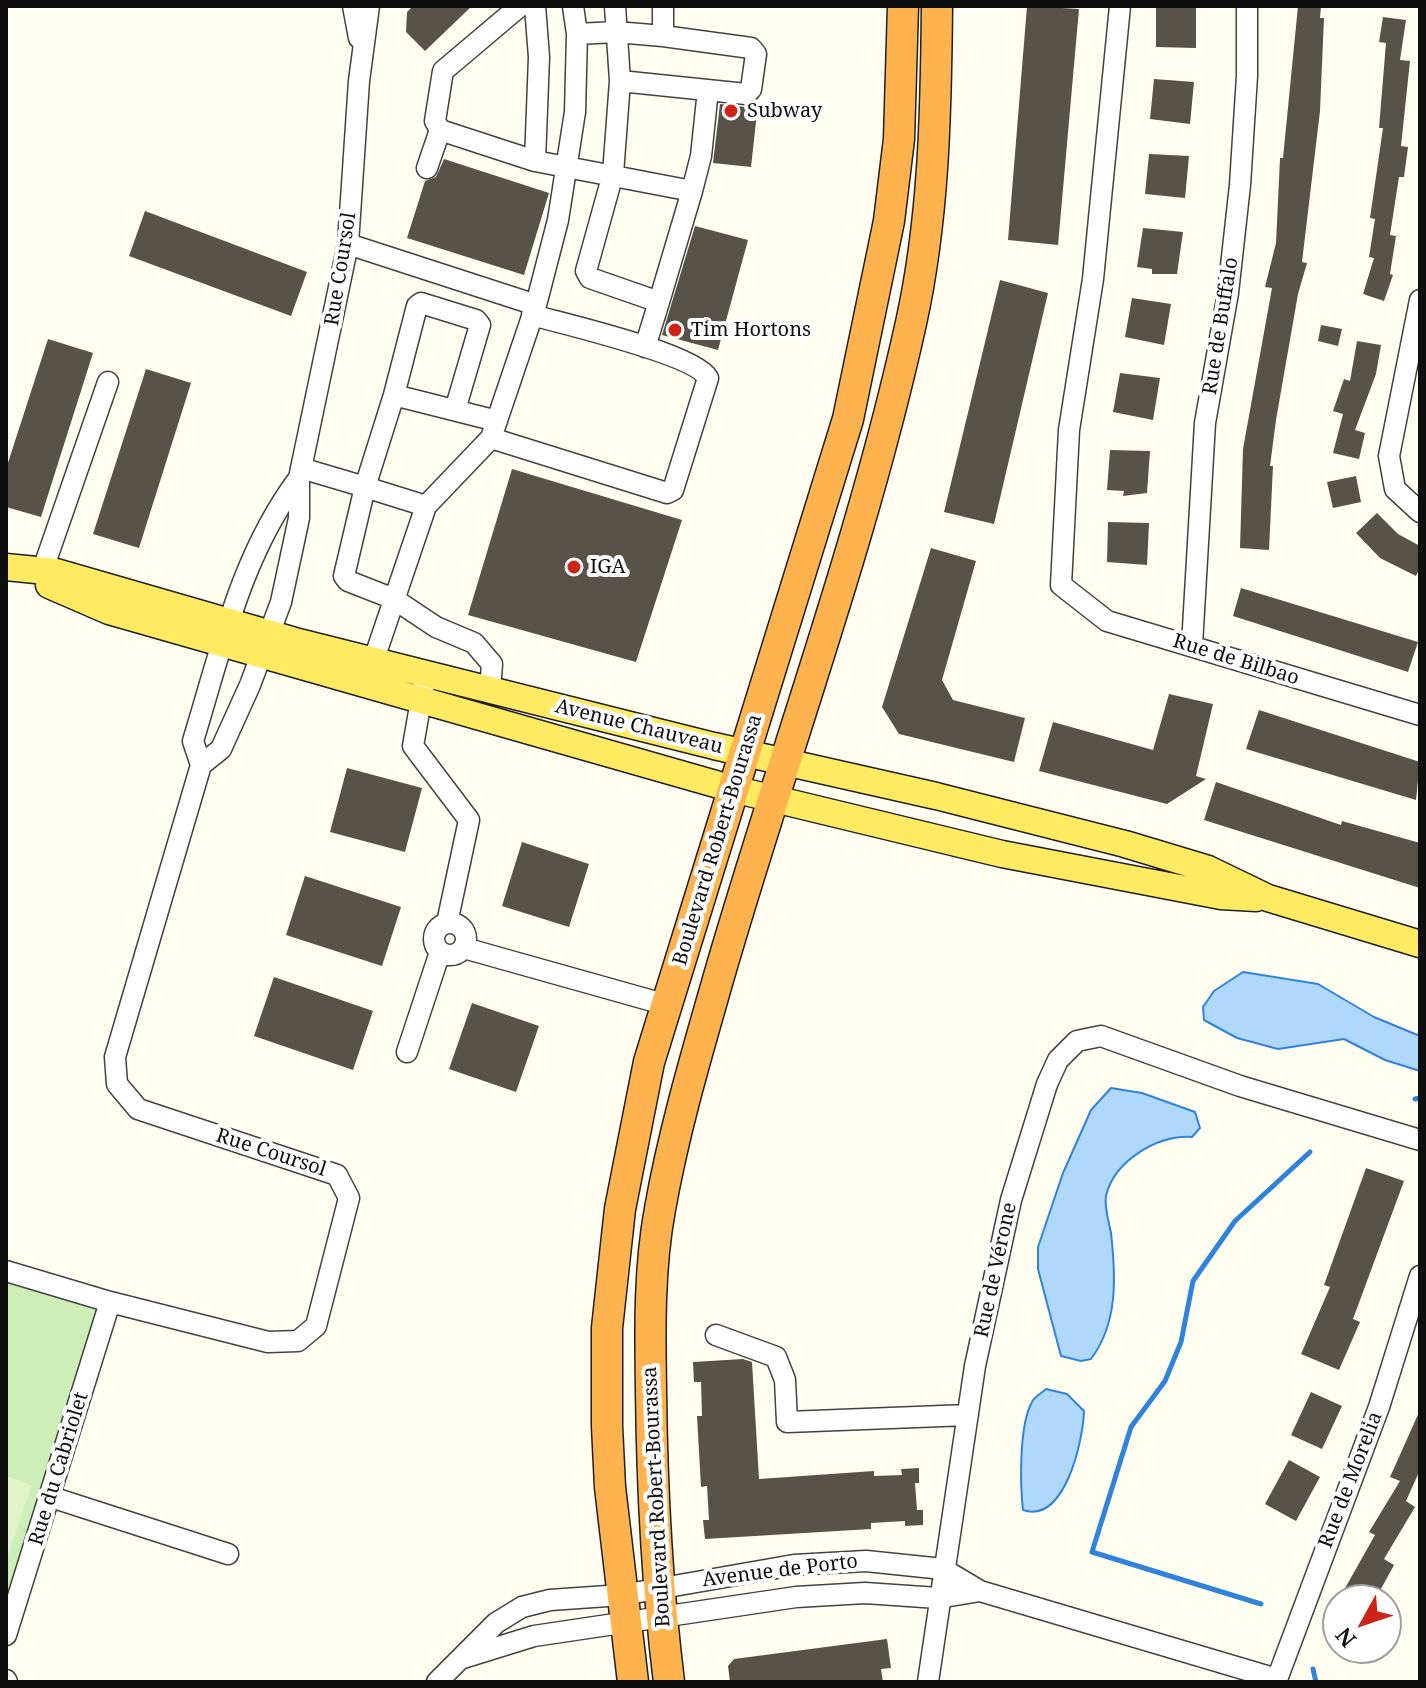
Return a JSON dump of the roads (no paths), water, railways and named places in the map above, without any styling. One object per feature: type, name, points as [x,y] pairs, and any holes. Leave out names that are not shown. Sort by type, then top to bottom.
[{"type":"highway","name":"Boulevard Robert-Bourassa","points":[[633,1682],[610,1487],[607,1328],[620,1209],[649,1062],[848,419],[874,302],[899,139],[903,6]]},
{"type":"highway","name":"Boulevard Robert-Bourassa","points":[[669,1682],[652,1476],[650,1322],[659,1213],[684,1101],[772,799],[872,476],[912,319],[935,143],[937,6]]},
{"type":"main road","points":[[22,570],[109,611],[265,645]]},
{"type":"main road","name":"Avenue Chauveau","points":[[265,645],[421,700],[772,799],[1002,854],[1221,896],[1268,898]]},
{"type":"main road","name":"Avenue Chauveau","points":[[265,645],[374,659],[744,753],[1125,844],[1208,869],[1268,898],[1420,944]]},
{"type":"street","name":"Rue Coursol","points":[[353,6],[363,58]]},
{"type":"street","name":"Rue Coursol","points":[[201,765],[221,749],[281,602],[299,518],[300,473],[348,244],[369,6]]},
{"type":"street","points":[[520,6],[443,71],[435,121],[440,130],[535,161],[692,191]]},
{"type":"street","points":[[535,6],[539,57],[535,161]]},
{"type":"street","points":[[374,659],[426,506],[494,430],[534,310],[567,166],[575,112],[577,34],[573,6]]},
{"type":"street","points":[[615,6],[620,81],[613,174],[586,271],[590,278],[659,302]]},
{"type":"street","points":[[663,6],[663,36]]},
{"type":"street","name":"Rue de Bilbao","points":[[1120,6],[1093,279],[1069,430],[1061,585],[1107,621],[1420,715]]},
{"type":"street","name":"Rue de Buffalo","points":[[1192,645],[1205,423],[1228,293],[1240,185],[1247,76],[1247,6]]},
{"type":"street","points":[[577,34],[616,32],[663,36],[751,48],[756,54],[751,89],[746,94],[620,81]]},
{"type":"street","points":[[645,347],[701,156],[708,90]]},
{"type":"street","points":[[427,168],[440,130]]},
{"type":"street","points":[[348,244],[645,347],[693,365],[704,371],[708,378],[673,490],[667,493],[494,430],[455,410],[394,395]]},
{"type":"street","points":[[455,410],[480,325],[476,320],[421,303],[417,306],[394,395],[365,487],[344,576],[348,581],[394,599],[436,627],[474,643],[487,654],[492,664],[490,689]]},
{"type":"street","points":[[1419,313],[1389,456],[1395,489],[1420,512]]},
{"type":"street","points":[[22,570],[108,382]]},
{"type":"street","name":"Rue Coursol","points":[[6,1271],[110,1302],[268,1342],[298,1341],[316,1326],[344,1229],[349,1198],[337,1175],[138,1109],[117,1084],[115,1057],[201,765],[193,741],[224,634],[276,507],[300,473]]},
{"type":"street","points":[[300,473],[365,487],[426,506]]},
{"type":"street","points":[[426,673],[413,746],[469,820],[447,923],[435,932],[434,943],[440,952],[450,955],[464,948],[667,1005]]},
{"type":"street","points":[[447,923],[458,924],[465,932],[464,948]]},
{"type":"street","points":[[407,1052],[440,952]]},
{"type":"street","name":"Rue de Vérone","points":[[928,1682],[938,1598],[968,1415],[1011,1200],[1047,1084],[1058,1060],[1077,1041],[1101,1036],[1240,1086],[1420,1140]]},
{"type":"street","name":"Rue de Morelia","points":[[1276,1680],[1379,1407],[1420,1276]]},
{"type":"street","name":"Rue du Cabriolet","points":[[6,1635],[110,1302]]},
{"type":"street","points":[[716,1335],[776,1357],[785,1380],[787,1422],[968,1415]]},
{"type":"street","points":[[51,1497],[228,1554]]},
{"type":"street","name":"Avenue de Porto","points":[[624,1609],[794,1565],[866,1561],[943,1569],[980,1591],[1276,1680]]},
{"type":"street","name":"Avenue de Porto","points":[[624,1609],[660,1602],[865,1593],[938,1598],[980,1591]]},
{"type":"street","points":[[437,1682],[496,1623],[522,1607],[550,1600],[624,1609]]},
{"type":"street","points":[[460,1659],[624,1609]]},
{"type":"water","points":[[1243,972],[1318,984],[1374,1017],[1420,1036],[1420,1071],[1385,1060],[1344,1039],[1278,1049],[1237,1038],[1204,1020],[1203,1007],[1214,991]]},
{"type":"water","points":[[1111,1088],[1142,1093],[1195,1112],[1200,1128],[1192,1137],[1165,1140],[1139,1153],[1127,1161],[1111,1183],[1106,1196],[1106,1210],[1114,1266],[1111,1315],[1100,1345],[1091,1359],[1081,1361],[1061,1356],[1038,1269],[1038,1247],[1063,1173],[1091,1110]]},
{"type":"water","points":[[1046,1389],[1067,1394],[1084,1411],[1080,1441],[1069,1477],[1060,1493],[1050,1505],[1038,1511],[1023,1510],[1021,1470],[1025,1425],[1033,1400]]},
{"type":"waterway","points":[[1415,1099],[1420,1098]]},
{"type":"waterway","points":[[1261,1604],[1092,1552],[1131,1427],[1165,1381],[1181,1342],[1193,1281],[1235,1221],[1310,1152]]},
{"type":"waterway","points":[[1313,1669],[1316,1682]]},
{"type":"place","name":"Subway","points":[[731,111]]},
{"type":"place","name":"Tim Hortons","points":[[675,330]]},
{"type":"place","name":"IGA","points":[[574,567]]}]
